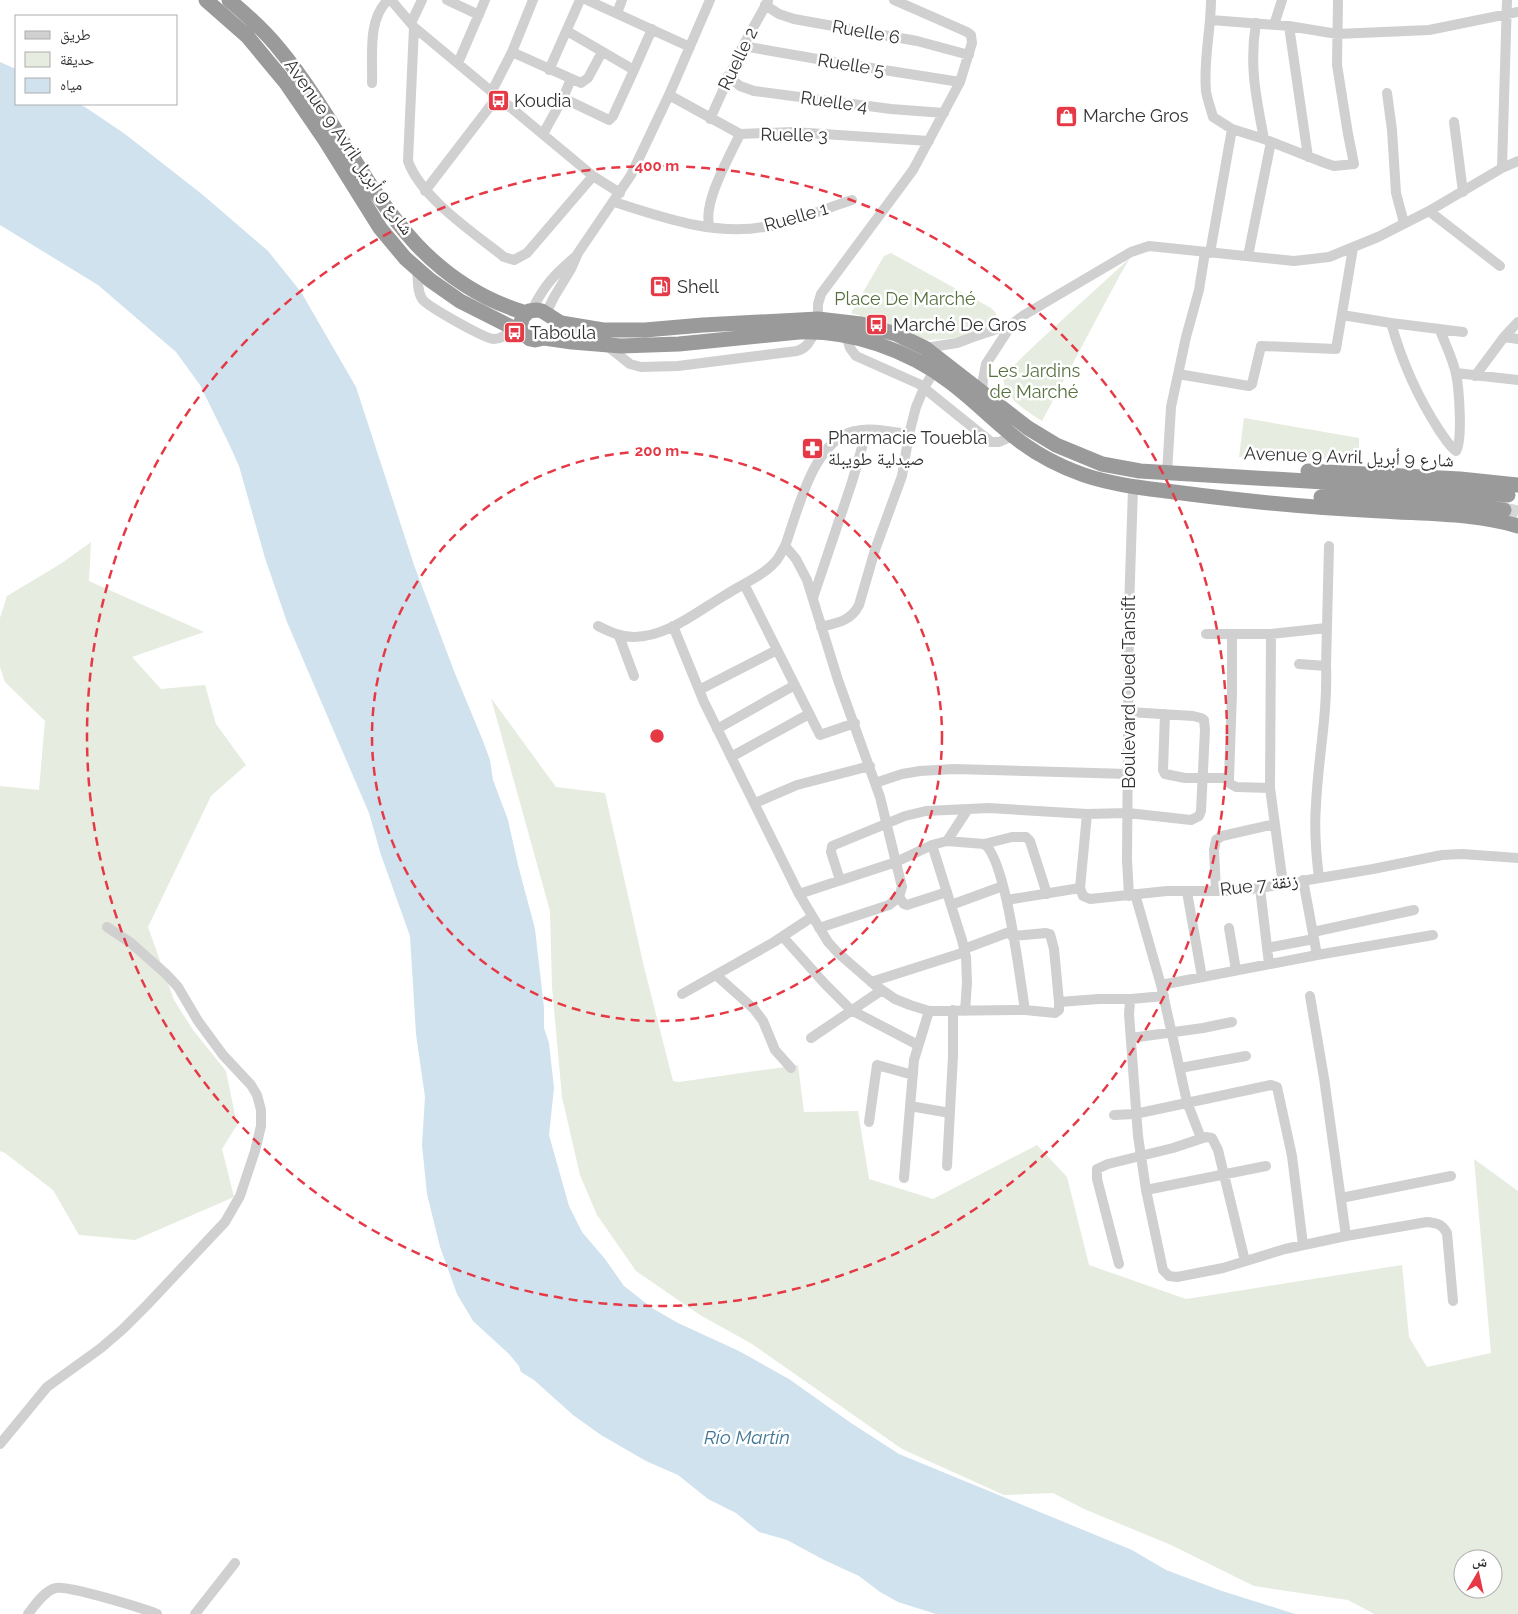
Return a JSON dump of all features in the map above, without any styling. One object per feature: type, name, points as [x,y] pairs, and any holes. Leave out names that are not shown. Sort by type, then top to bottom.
[{"type":"highway","name":"Avenue 9 Avril شارع 9 أبريل","points":[[206,0],[247,36],[286,83],[380,228],[405,258],[460,301],[530,339],[540,340],[544,338],[606,345],[679,344],[780,333],[816,326],[901,353],[975,395],[1056,445],[1102,464],[1140,471],[1173,473],[1294,471],[1460,479],[1510,497]]},
{"type":"highway","name":"Avenue 9 Avril شارع 9 أبريل","points":[[228,0],[258,25],[297,71],[366,179],[409,238],[431,260],[465,285],[502,305],[538,313],[561,323],[574,326],[622,331],[861,324],[896,334],[919,345],[975,395],[1013,436],[1059,465],[1086,475],[1132,488],[1355,510],[1449,515],[1505,522],[1518,526]]},
{"type":"highway","points":[[518,331],[521,322],[538,313],[551,328],[544,338]]},
{"type":"highway","name":"Avenue 9 Avril شارع 9 أبريل","points":[[1202,496],[1321,497],[1426,501],[1510,497]]},
{"type":"street","points":[[372,83],[374,26],[379,10],[389,0]]},
{"type":"street","name":"Ruelle 1","points":[[389,0],[412,25],[495,93],[617,198],[661,217],[710,227],[732,229],[764,228],[852,200]]},
{"type":"street","points":[[422,0],[412,25],[408,162],[425,191],[504,257],[514,260],[527,253],[593,176]]},
{"type":"street","points":[[447,0],[479,15]]},
{"type":"street","points":[[458,63],[486,0]]},
{"type":"street","points":[[425,191],[495,93],[534,0]]},
{"type":"street","points":[[549,70],[580,0]]},
{"type":"street","points":[[588,0],[690,47]]},
{"type":"street","points":[[617,13],[622,0]]},
{"type":"street","points":[[538,313],[554,296],[569,274],[578,253],[631,175],[669,96],[710,0]]},
{"type":"street","points":[[606,345],[624,360],[635,366],[678,366],[796,351],[808,344],[816,326],[821,294],[913,170],[960,82],[969,55],[972,40],[971,35],[967,32],[894,0]]},
{"type":"street","points":[[1211,0],[1211,20],[1205,75],[1206,92],[1214,117],[1232,129],[1268,140],[1334,166],[1354,164],[1337,65],[1338,0]]},
{"type":"street","points":[[1274,25],[1282,0]]},
{"type":"street","points":[[1502,168],[1513,13],[1506,0]]},
{"type":"street","name":"Ruelle 6","points":[[766,3],[779,14],[794,19],[917,41],[969,55]]},
{"type":"street","name":"Ruelle 2","points":[[710,119],[728,76],[766,3]]},
{"type":"street","points":[[1211,20],[1289,26],[1337,34],[1446,28],[1513,13]]},
{"type":"street","points":[[1248,256],[1268,140],[1256,97],[1252,47],[1256,23]]},
{"type":"street","points":[[1289,26],[1308,157]]},
{"type":"street","points":[[563,98],[609,120],[613,116],[652,29]]},
{"type":"street","points":[[566,31],[634,70]]},
{"type":"street","name":"Ruelle 5","points":[[743,46],[960,82]]},
{"type":"street","points":[[512,52],[581,83],[586,81],[602,52]]},
{"type":"street","name":"Ruelle 4","points":[[728,76],[740,86],[754,91],[890,109],[944,113]]},
{"type":"street","points":[[542,134],[563,98],[571,79]]},
{"type":"street","points":[[1387,93],[1392,130],[1396,193],[1404,223]]},
{"type":"street","name":"Ruelle 3","points":[[669,96],[740,134],[793,132],[929,141]]},
{"type":"street","points":[[1454,122],[1464,192]]},
{"type":"street","points":[[1173,473],[1171,407],[1208,252],[1232,129]]},
{"type":"street","points":[[710,227],[708,222],[713,192],[740,134]]},
{"type":"street","points":[[919,345],[957,343],[1012,324],[1131,252],[1149,246],[1305,261],[1329,258],[1378,237],[1429,211],[1502,168],[1518,161]]},
{"type":"street","points":[[1429,211],[1500,266]]},
{"type":"street","points":[[1178,374],[1251,385],[1261,346],[1336,349],[1353,248]]},
{"type":"street","points":[[418,270],[420,295],[427,304],[491,339],[518,331]]},
{"type":"street","points":[[1342,315],[1391,324],[1463,332]]},
{"type":"street","points":[[1475,376],[1504,337],[1518,322]]},
{"type":"street","points":[[975,395],[983,379],[986,364],[1012,324]]},
{"type":"street","points":[[1391,324],[1400,354],[1427,411],[1456,451],[1459,443],[1460,416],[1456,374],[1440,330]]},
{"type":"street","points":[[846,336],[850,348],[856,356],[911,380],[924,388],[991,442],[999,442],[1013,436]]},
{"type":"street","points":[[1504,337],[1518,339]]},
{"type":"street","points":[[821,627],[843,621],[855,613],[902,476],[909,434],[924,388],[934,371]]},
{"type":"street","points":[[1456,374],[1518,380]]},
{"type":"street","points":[[598,626],[619,636],[634,637],[654,634],[673,626],[744,584],[775,562],[785,546],[821,456],[838,437],[854,431],[867,430],[909,434]]},
{"type":"street","points":[[813,598],[852,482],[867,430]]},
{"type":"street","name":"Boulevard Oued Tansift","points":[[1132,488],[1127,860],[1132,895],[1164,996],[1187,1102],[1201,1138]]},
{"type":"street","points":[[785,546],[802,569],[813,598],[838,680],[870,766],[887,823],[902,887],[899,897],[889,905],[819,928]]},
{"type":"street","points":[[1319,878],[1316,851],[1316,806],[1326,704],[1329,546]]},
{"type":"street","points":[[744,584],[820,735],[855,723]]},
{"type":"street","points":[[673,626],[717,729],[799,894],[819,928],[838,953],[871,982],[882,990],[910,1005],[929,1011],[1025,1010],[1056,1013],[1059,1010],[1054,949],[1050,934],[1046,933],[1012,933],[965,951],[871,982]]},
{"type":"street","points":[[1206,634],[1271,634],[1326,628]]},
{"type":"street","points":[[1232,634],[1229,783],[1236,787],[1270,788]]},
{"type":"street","points":[[1271,634],[1270,788],[1283,884]]},
{"type":"street","points":[[619,636],[634,676]]},
{"type":"street","points":[[699,690],[777,650]]},
{"type":"street","points":[[1299,664],[1326,666]]},
{"type":"street","points":[[717,729],[795,685]]},
{"type":"street","points":[[840,880],[831,852],[832,846],[914,813],[989,808],[1087,814],[1128,814],[1182,820],[1196,819],[1201,811],[1204,720],[1193,716],[1129,712]]},
{"type":"street","points":[[731,756],[809,714]]},
{"type":"street","points":[[1165,714],[1163,770],[1165,774],[1202,779],[1229,778]]},
{"type":"street","points":[[754,803],[810,781],[870,766]]},
{"type":"street","points":[[875,783],[902,774],[954,769],[1128,774]]},
{"type":"street","points":[[948,841],[968,809]]},
{"type":"street","points":[[1007,900],[1080,888],[1087,814]]},
{"type":"street","points":[[1216,891],[1214,850],[1216,840],[1222,836],[1275,824]]},
{"type":"street","points":[[799,894],[896,862],[932,845],[948,841],[984,844],[1012,837],[1026,837],[1030,841],[1047,894]]},
{"type":"street","points":[[984,844],[994,856],[1004,886],[1025,1010]]},
{"type":"street","points":[[932,845],[965,951],[967,983],[965,1011]]},
{"type":"street","name":"Rue 7 زنقة","points":[[1080,888],[1082,896],[1090,899],[1167,891],[1187,892],[1260,888],[1442,855],[1462,854],[1518,858]]},
{"type":"street","points":[[1303,880],[1317,955]]},
{"type":"street","points":[[951,905],[1004,886]]},
{"type":"street","points":[[1260,888],[1269,964]]},
{"type":"street","points":[[899,897],[907,905],[947,892]]},
{"type":"street","points":[[1187,892],[1202,977]]},
{"type":"street","points":[[1267,948],[1414,910]]},
{"type":"street","points":[[682,994],[783,937],[812,917]]},
{"type":"street","points":[[0,1444],[47,1387],[101,1348],[123,1329],[224,1222],[240,1196],[261,1126],[261,1110],[251,1085],[223,1055],[198,1021],[178,988],[166,974],[131,943],[106,927]]},
{"type":"street","points":[[1229,928],[1236,970]]},
{"type":"street","points":[[1161,985],[1433,935]]},
{"type":"street","points":[[783,937],[851,1010],[918,1045]]},
{"type":"street","points":[[716,975],[754,1009],[763,1021],[775,1050],[791,1068]]},
{"type":"street","points":[[812,1038],[882,990]]},
{"type":"street","points":[[1059,1002],[1164,996]]},
{"type":"street","points":[[1310,996],[1346,1236]]},
{"type":"street","points":[[1131,999],[1129,1005],[1135,1114],[1140,1157],[1165,1274],[1178,1277],[1223,1268],[1303,1245],[1427,1222],[1437,1222],[1443,1226],[1447,1233],[1453,1301]]},
{"type":"street","points":[[947,1166],[953,1056],[953,1010]]},
{"type":"street","points":[[904,1178],[913,1075],[918,1045],[929,1011]]},
{"type":"street","points":[[1131,1038],[1232,1022]]},
{"type":"street","points":[[1180,1068],[1246,1056]]},
{"type":"street","points":[[870,1122],[877,1065],[913,1075]]},
{"type":"street","points":[[1114,1115],[1135,1114],[1271,1085],[1277,1087],[1293,1163],[1303,1245]]},
{"type":"street","points":[[910,1106],[950,1113]]},
{"type":"street","points":[[1119,1264],[1096,1172],[1101,1166],[1209,1137],[1215,1142],[1245,1261]]},
{"type":"street","points":[[1146,1190],[1266,1166]]},
{"type":"street","points":[[1341,1198],[1451,1176]]},
{"type":"street","points":[[195,1614],[235,1563]]},
{"type":"street","points":[[28,1614],[48,1592],[60,1587],[81,1591],[157,1614]]},
{"type":"green space","name":"Place De Marché","points":[[891,253],[991,308],[996,313],[996,321],[972,337],[927,340],[892,330],[875,320],[851,313],[884,256]]},
{"type":"green space","name":"Les Jardins de Marché","points":[[1130,258],[1042,421],[1022,408],[1010,396],[1004,383],[1004,375]]},
{"type":"green space","points":[[1244,418],[1359,438],[1359,460],[1239,457]]},
{"type":"green space","points":[[91,542],[89,581],[204,632],[132,657],[161,689],[205,685],[216,724],[246,765],[211,796],[148,927],[174,1000],[193,1030],[226,1071],[237,1125],[222,1149],[234,1197],[135,1240],[79,1235],[53,1190],[0,1151],[0,786],[39,790],[45,721],[5,682],[0,667],[0,618],[7,596],[62,563]]},
{"type":"green space","points":[[491,698],[556,787],[605,793],[644,967],[673,1081],[679,1082],[798,1065],[804,1112],[858,1111],[869,1179],[933,1199],[1037,1145],[1067,1177],[1089,1265],[1186,1299],[1402,1265],[1409,1337],[1427,1367],[1491,1353],[1474,1159],[1518,1191],[1518,1614],[1374,1614],[1348,1600],[1254,1586],[1171,1545],[1084,1509],[1053,1493],[1004,1495],[902,1449],[752,1344],[700,1315],[636,1271],[597,1215],[580,1175],[562,1097],[552,987],[550,911]]},
{"type":"water","name":"Río Martín","points":[[0,62],[15,69],[15,105],[80,105],[85,107],[125,134],[203,195],[268,251],[301,292],[356,387],[414,565],[490,760],[493,780],[508,820],[535,929],[544,1008],[544,1028],[549,1043],[554,1088],[549,1135],[569,1206],[582,1232],[605,1259],[624,1286],[652,1308],[678,1323],[739,1351],[789,1379],[899,1454],[1132,1550],[1166,1570],[1222,1591],[1295,1614],[936,1614],[898,1602],[880,1592],[859,1576],[787,1540],[759,1532],[736,1513],[708,1499],[678,1475],[646,1461],[601,1435],[573,1415],[534,1380],[521,1372],[519,1366],[509,1354],[473,1321],[457,1294],[440,1247],[427,1194],[422,1145],[425,1097],[416,1034],[410,936],[381,855],[369,813],[287,622],[265,558],[239,466],[200,385],[176,352],[98,285],[0,225]]},
{"type":"tunnel","points":[[1504,510],[1518,513]]},
{"type":"place","name":"Koudia","points":[[498,101]]},
{"type":"place","name":"Marche Gros","points":[[1067,116]]},
{"type":"place","name":"Shell","points":[[661,287]]},
{"type":"place","name":"Marché De Gros","points":[[877,325]]},
{"type":"place","name":"Taboula","points":[[514,333]]},
{"type":"place","name":"Pharmacie Touebla صيدلية طويبلة","points":[[812,448]]}]
